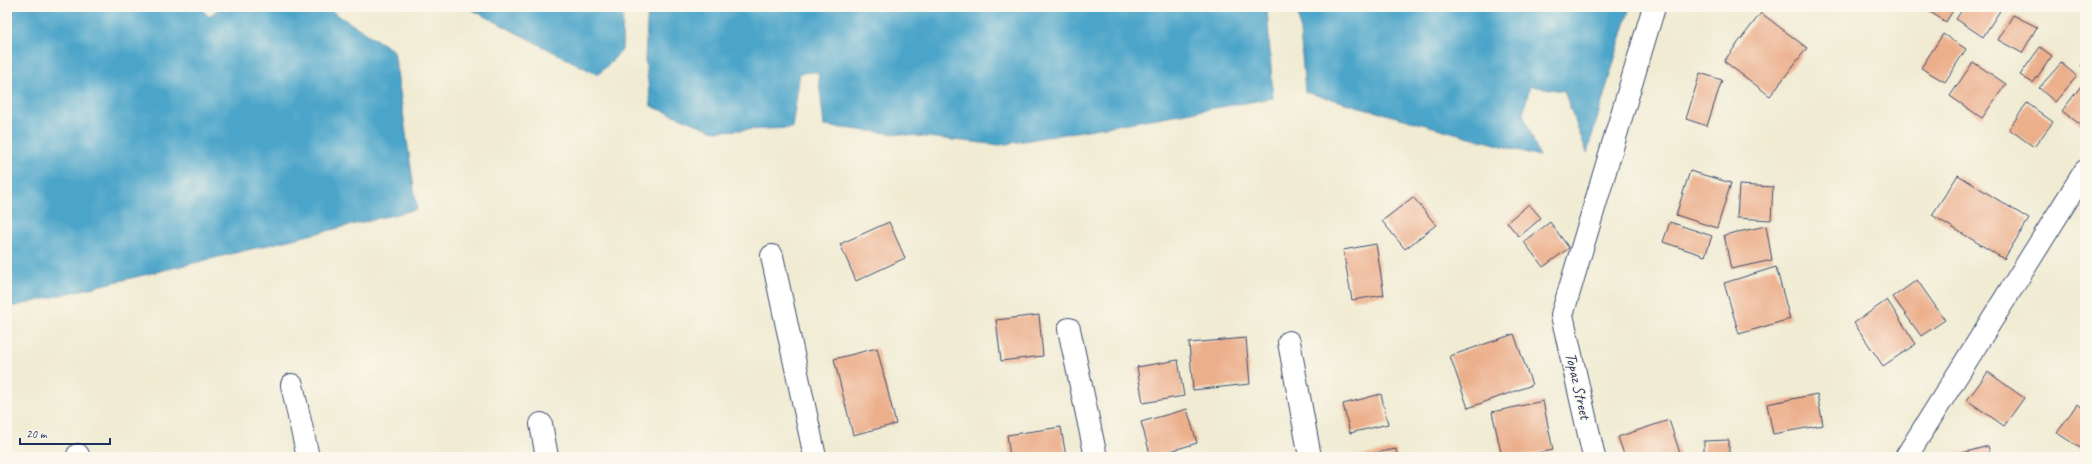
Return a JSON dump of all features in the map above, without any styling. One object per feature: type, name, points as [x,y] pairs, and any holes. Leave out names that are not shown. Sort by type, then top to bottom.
[{"type":"street","name":"Topaz Street","points":[[1594,457],[1562,315],[1654,7]]},
{"type":"street","points":[[1906,457],[2085,171]]},
{"type":"street","points":[[772,256],[815,457]]},
{"type":"street","points":[[1068,329],[1096,457]]},
{"type":"street","points":[[1289,342],[1310,457]]},
{"type":"street","points":[[292,384],[308,457]]},
{"type":"street","points":[[542,424],[547,457]]},
{"type":"water","points":[[7,7],[200,7],[209,17],[220,7],[325,7],[394,51],[417,209],[7,308]]},
{"type":"water","points":[[467,7],[623,7],[622,50],[598,75]]},
{"type":"water","points":[[648,7],[1267,7],[1273,98],[1000,145],[824,126],[818,72],[800,73],[792,128],[714,131],[651,106],[645,59]]},
{"type":"water","points":[[1298,7],[1630,7],[1587,153],[1564,91],[1530,86],[1523,113],[1539,156],[1305,92]]},
{"type":"building","points":[[1922,7],[1955,7],[1946,22]]},
{"type":"building","points":[[1964,7],[1998,7],[2001,9],[1983,37],[1956,19]]},
{"type":"building","points":[[1761,13],[1807,48],[1770,96],[1724,61]]},
{"type":"building","points":[[2013,15],[2037,27],[2022,53],[1998,40]]},
{"type":"building","points":[[1943,34],[1966,49],[1945,82],[1921,68]]},
{"type":"building","points":[[2040,47],[2052,56],[2033,83],[2020,75]]},
{"type":"building","points":[[2085,60],[2085,69],[2081,66]]},
{"type":"building","points":[[1973,62],[2006,84],[1982,118],[1950,96]]},
{"type":"building","points":[[2061,63],[2077,76],[2055,102],[2039,88]]},
{"type":"building","points":[[1700,73],[1722,80],[1707,126],[1686,119]]},
{"type":"building","points":[[2084,82],[2085,83],[2085,128],[2062,111]]},
{"type":"building","points":[[2027,103],[2053,122],[2034,147],[2009,129]]},
{"type":"building","points":[[1690,171],[1731,183],[1717,228],[1676,215]]},
{"type":"building","points":[[1958,175],[2029,219],[2004,259],[1932,215]]},
{"type":"building","points":[[1739,185],[1773,187],[1771,220],[1737,218]]},
{"type":"building","points":[[1413,197],[1436,225],[1405,249],[1382,221]]},
{"type":"building","points":[[1529,204],[1541,218],[1519,237],[1507,222]]},
{"type":"building","points":[[889,222],[905,258],[856,281],[840,244]]},
{"type":"building","points":[[1550,222],[1569,248],[1543,267],[1524,242]]},
{"type":"building","points":[[1670,222],[1712,236],[1705,256],[1663,242]]},
{"type":"building","points":[[1766,226],[1772,260],[1731,269],[1724,235]]},
{"type":"building","points":[[1376,244],[1384,295],[1352,300],[1343,250]]},
{"type":"building","points":[[1776,267],[1790,319],[1739,334],[1724,283]]},
{"type":"building","points":[[1917,280],[1945,320],[1921,336],[1893,297]]},
{"type":"building","points":[[1887,300],[1916,344],[1883,366],[1854,323]]},
{"type":"building","points":[[1039,315],[1043,356],[1001,361],[996,320]]},
{"type":"building","points":[[1514,334],[1532,385],[1468,408],[1450,356]]},
{"type":"building","points":[[1246,338],[1250,384],[1193,390],[1189,343]]},
{"type":"building","points":[[877,348],[896,424],[853,435],[834,359]]},
{"type":"building","points":[[1178,360],[1184,396],[1143,403],[1137,367]]},
{"type":"building","points":[[1988,372],[2024,398],[2004,426],[1967,400]]},
{"type":"building","points":[[1381,394],[1388,424],[1350,433],[1343,404]]},
{"type":"building","points":[[1817,394],[1823,425],[1773,434],[1767,404]]},
{"type":"building","points":[[1543,401],[1553,450],[1519,457],[1502,457],[1492,412]]},
{"type":"building","points":[[2077,404],[2085,409],[2085,451],[2057,433]]},
{"type":"building","points":[[1187,409],[1197,443],[1151,457],[1141,422]]},
{"type":"building","points":[[1669,420],[1681,456],[1625,457],[1618,437]]},
{"type":"building","points":[[1061,427],[1066,457],[1010,457],[1007,435]]},
{"type":"building","points":[[1729,440],[1729,457],[1704,457],[1704,441]]},
{"type":"building","points":[[1988,446],[1991,457],[1948,457]]},
{"type":"building","points":[[1396,449],[1397,457],[1358,457],[1358,456]]}]
